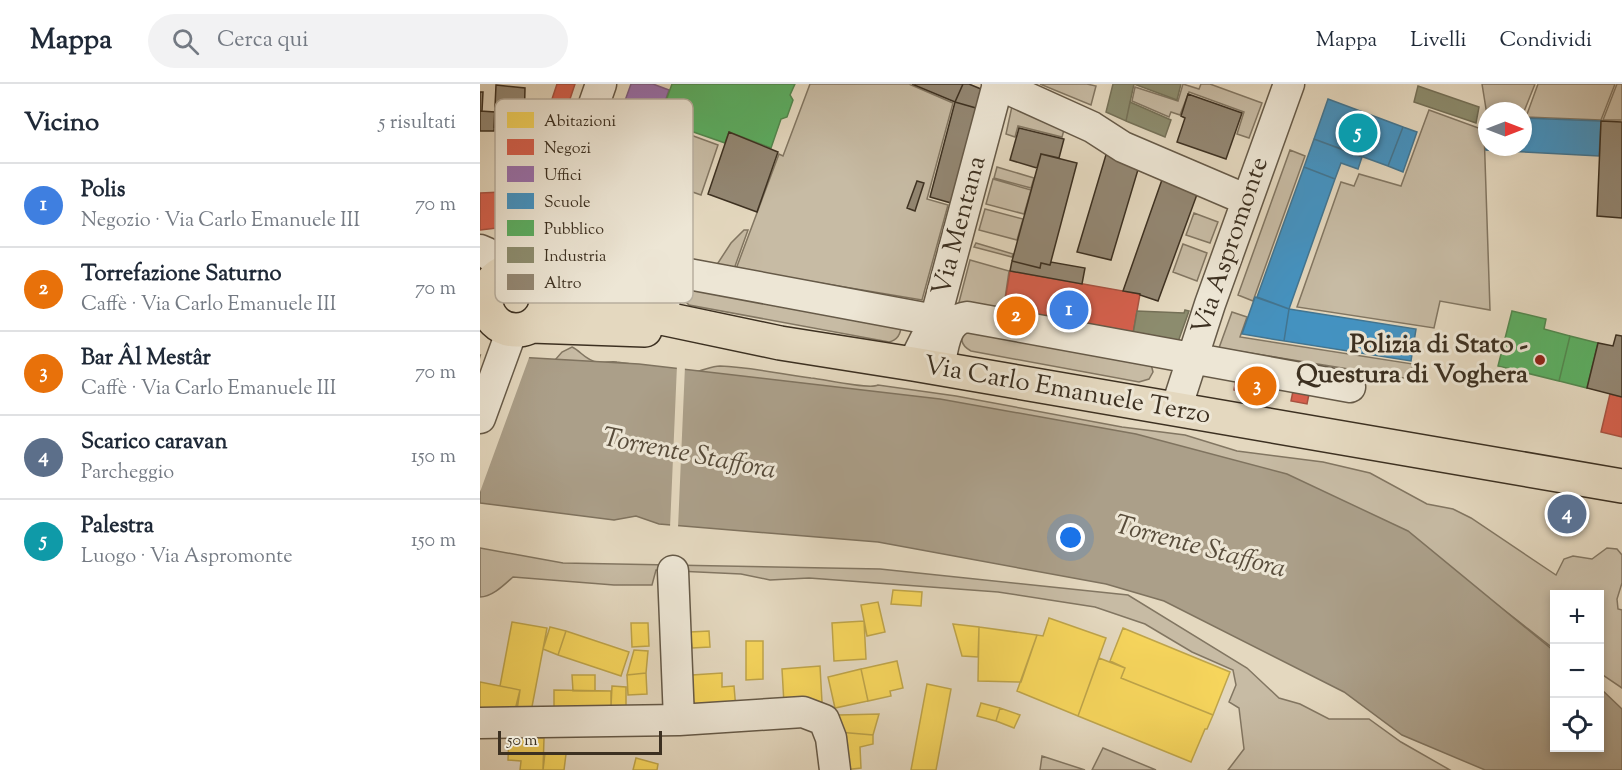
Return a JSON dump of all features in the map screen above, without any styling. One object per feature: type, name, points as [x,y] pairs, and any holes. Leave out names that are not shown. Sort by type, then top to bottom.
[{"type":"main road","name":"Via Carlo Emanuele Terzo","points":[[542,303],[926,366],[1622,486]]},
{"type":"main road","name":"Via Carlo Emanuele Terzo","points":[[551,303],[661,316],[724,332]]},
{"type":"street","points":[[596,99],[601,84]]},
{"type":"street","points":[[998,84],[1102,132],[1123,147],[1247,200]]},
{"type":"street","name":"Via Mentana","points":[[926,366],[945,320],[998,84]]},
{"type":"street","name":"Via Aspromonte","points":[[1176,409],[1289,84]]},
{"type":"street","points":[[480,250],[487,253],[495,265]]},
{"type":"street","points":[[693,275],[945,320],[967,317],[1350,387]]},
{"type":"street","points":[[480,418],[516,303]]},
{"type":"street","points":[[661,316],[664,303]]},
{"type":"street","points":[[674,571],[679,720]]},
{"type":"street","points":[[480,723],[679,720],[803,712],[824,720],[831,738],[835,770]]},
{"type":"shaded area","points":[[810,84],[909,84],[953,103],[927,199],[948,205],[922,300],[736,269],[779,154],[783,156]]},
{"type":"shaded area","points":[[1040,84],[1087,84],[1096,86],[1091,105]]},
{"type":"shaded area","points":[[1183,84],[1199,89],[1201,84],[1210,84],[1262,103],[1249,138],[1237,134],[1244,112],[1189,92],[1180,115],[1171,112],[1169,117],[1132,101],[1135,87],[1178,101]]},
{"type":"shaded area","points":[[1482,84],[1535,84],[1528,102],[1485,102]]},
{"type":"shaded area","points":[[1538,84],[1615,84],[1601,120],[1532,117],[1531,102]]},
{"type":"shaded area","points":[[1617,84],[1622,84],[1622,120],[1603,120]]},
{"type":"shaded area","points":[[1012,106],[1064,130],[1062,137],[1018,126],[1015,137],[1006,134]]},
{"type":"shaded area","points":[[1429,110],[1478,128],[1478,156],[1485,156],[1490,310],[1440,301],[1434,328],[1297,307],[1341,182],[1354,186],[1359,174],[1401,186]]},
{"type":"shaded area","points":[[693,136],[718,145],[701,195],[693,192]]},
{"type":"shaded area","points":[[1290,150],[1305,156],[1253,301],[1238,295]]},
{"type":"shaded area","points":[[997,167],[1034,178],[1031,188],[994,178]]},
{"type":"shaded area","points":[[993,179],[1031,190],[1024,214],[986,204]]},
{"type":"shaded area","points":[[985,209],[1023,219],[1017,240],[979,230]]},
{"type":"shaded area","points":[[1194,213],[1218,222],[1210,243],[1186,235]]},
{"type":"shaded area","points":[[744,230],[748,230],[734,269],[716,266],[731,243]]},
{"type":"shaded area","points":[[976,243],[1013,254],[1012,257],[974,247]]},
{"type":"shaded area","points":[[1183,244],[1207,253],[1197,281],[1173,272]]},
{"type":"shaded area","points":[[970,260],[1009,271],[1003,312],[958,306]]},
{"type":"shaded area","points":[[693,289],[901,325],[897,338],[889,342],[687,303],[693,303]]},
{"type":"shaded area","points":[[1232,312],[1247,317],[1240,337],[1413,364],[1410,379],[1219,348]]},
{"type":"shaded area","points":[[965,328],[1151,364],[1153,372],[1149,379],[1139,382],[971,351],[962,341]]},
{"type":"shaded area","points":[[572,347],[590,360],[598,362],[617,362],[665,370],[684,372],[717,366],[731,367],[856,385],[878,385],[956,396],[1122,427],[1185,435],[1237,451],[1323,462],[1370,473],[1427,504],[1453,509],[1471,518],[1556,575],[1564,559],[1573,556],[1592,559],[1607,548],[1617,549],[1622,555],[1622,583],[1617,599],[1618,609],[1622,610],[1622,688],[1604,676],[1604,590],[1550,590],[1550,646],[1470,587],[555,360],[562,352]]},
{"type":"shaded area","points":[[480,548],[563,563],[880,569],[1128,595],[1247,668],[1279,698],[1300,704],[1329,719],[1369,719],[1401,742],[1450,770],[1228,770],[1244,749],[1239,708],[1229,702],[1236,685],[1233,670],[1192,652],[1145,624],[1095,607],[998,592],[809,578],[770,580],[741,574],[656,570],[652,585],[614,585],[513,577],[493,593],[480,597]]},
{"type":"shaded area","points":[[1103,748],[1156,770],[1092,770]]},
{"type":"shaded area","points":[[1042,756],[1085,770],[1040,770]]},
{"type":"water","name":"Torrente Staffora","points":[[480,355],[639,364],[940,399],[1136,434],[1287,474],[1408,531],[1550,648],[1550,752],[1604,752],[1604,692],[1622,709],[1622,770],[1485,770],[1402,735],[1344,692],[1164,601],[1106,584],[878,542],[659,524],[636,516],[614,520],[480,503]]},
{"type":"pier","points":[[482,352],[530,355],[480,492],[480,359]]},
{"type":"pier","points":[[677,365],[685,366],[678,528],[670,528]]},
{"type":"building: Abitazioni","points":[[893,590],[922,592],[921,606],[891,604]]},
{"type":"building: Abitazioni","points":[[878,602],[885,632],[867,636],[861,605]]},
{"type":"building: Abitazioni","points":[[1049,618],[1106,638],[1078,716],[1017,691],[1037,635],[1043,636]]},
{"type":"building: Abitazioni","points":[[864,621],[866,659],[834,661],[832,623]]},
{"type":"building: Abitazioni","points":[[512,622],[547,628],[531,712],[517,710],[520,690],[500,686]]},
{"type":"building: Abitazioni","points":[[631,623],[648,623],[649,646],[632,647]]},
{"type":"building: Abitazioni","points":[[953,624],[979,627],[978,657],[962,656]]},
{"type":"building: Abitazioni","points":[[550,627],[566,631],[558,655],[543,649]]},
{"type":"building: Abitazioni","points":[[979,627],[1037,635],[1021,682],[978,681]]},
{"type":"building: Abitazioni","points":[[1123,628],[1230,672],[1213,715],[1121,678],[1125,668],[1110,661]]},
{"type":"building: Abitazioni","points":[[566,631],[629,652],[621,676],[558,655]]},
{"type":"building: Abitazioni","points":[[709,631],[710,647],[692,648],[690,632]]},
{"type":"building: Abitazioni","points":[[746,641],[763,641],[763,679],[746,680]]},
{"type":"building: Abitazioni","points":[[634,650],[648,651],[646,673],[627,675]]},
{"type":"building: Abitazioni","points":[[1099,658],[1125,668],[1121,678],[1213,715],[1191,762],[1078,716]]},
{"type":"building: Abitazioni","points":[[897,661],[903,688],[890,691],[891,696],[868,701],[861,669]]},
{"type":"building: Abitazioni","points":[[820,666],[822,702],[784,704],[782,669]]},
{"type":"building: Abitazioni","points":[[861,669],[868,701],[835,708],[828,677]]},
{"type":"building: Abitazioni","points":[[646,673],[647,694],[628,695],[627,675]]},
{"type":"building: Abitazioni","points":[[722,673],[722,687],[734,686],[736,710],[682,714],[692,675]]},
{"type":"building: Abitazioni","points":[[572,675],[595,675],[595,691],[573,691]]},
{"type":"building: Abitazioni","points":[[480,682],[520,690],[514,714],[480,708]]},
{"type":"building: Abitazioni","points":[[927,684],[951,689],[936,770],[911,770]]},
{"type":"building: Abitazioni","points":[[612,686],[626,687],[626,707],[611,707]]},
{"type":"building: Abitazioni","points":[[554,690],[611,691],[611,716],[554,715]]},
{"type":"building: Abitazioni","points":[[981,703],[1000,708],[996,721],[977,716]]},
{"type":"building: Abitazioni","points":[[1000,708],[1020,715],[1014,728],[996,721]]},
{"type":"building: Abitazioni","points":[[879,714],[873,735],[838,732],[839,715]]},
{"type":"building: Abitazioni","points":[[838,732],[873,735],[873,744],[860,747],[861,768],[844,770]]},
{"type":"building: Abitazioni","points":[[509,737],[544,738],[543,770],[520,770],[521,761],[508,760]]},
{"type":"building: Abitazioni","points":[[545,753],[566,754],[564,770],[543,770]]},
{"type":"building: Abitazioni","points":[[636,758],[658,764],[657,770],[633,770]]},
{"type":"building: Negozi","points":[[557,84],[575,84],[570,99],[552,99]]},
{"type":"building: Negozi","points":[[495,192],[495,228],[480,230],[480,193]]},
{"type":"building: Negozi","points":[[1010,271],[1140,294],[1133,334],[1003,313]]},
{"type":"building: Negozi","points":[[1237,372],[1278,379],[1275,397],[1234,390]]},
{"type":"building: Negozi","points":[[1293,391],[1309,394],[1307,404],[1291,401]]},
{"type":"building: Negozi","points":[[1610,394],[1622,397],[1622,437],[1601,432]]},
{"type":"building: Uffici","points":[[631,84],[653,84],[669,90],[666,99],[626,99]]},
{"type":"building: Scuole","points":[[1328,99],[1403,127],[1388,166],[1314,139]]},
{"type":"building: Scuole","points":[[1532,118],[1601,121],[1599,156],[1532,152]]},
{"type":"building: Scuole","points":[[1403,127],[1417,132],[1403,172],[1388,166]]},
{"type":"building: Scuole","points":[[1314,139],[1362,157],[1358,169],[1341,163],[1335,179],[1304,167]]},
{"type":"building: Scuole","points":[[1304,167],[1335,179],[1289,309],[1257,297]]},
{"type":"building: Scuole","points":[[1255,297],[1289,309],[1284,341],[1242,334]]},
{"type":"building: Scuole","points":[[1289,309],[1416,329],[1411,361],[1284,341]]},
{"type":"building: Pubblico","points":[[672,84],[795,84],[790,95],[793,100],[787,117],[781,119],[771,148],[729,132],[725,143],[693,132],[693,99],[667,99]]},
{"type":"building: Pubblico","points":[[1512,311],[1546,319],[1544,329],[1570,336],[1559,381],[1498,366]]},
{"type":"building: Pubblico","points":[[1570,336],[1598,343],[1587,388],[1559,381]]},
{"type":"building: Industria","points":[[1113,84],[1134,84],[1126,121],[1106,112]]},
{"type":"building: Industria","points":[[1134,84],[1181,84],[1177,100]]},
{"type":"building: Industria","points":[[1418,86],[1478,107],[1476,123],[1414,102]]},
{"type":"building: Industria","points":[[1130,102],[1171,120],[1165,137],[1126,121]]},
{"type":"building: Industria","points":[[1185,310],[1189,311],[1178,342],[1133,334],[1137,311],[1184,313]]},
{"type":"building: Altro","points":[[912,84],[963,84],[955,102]]},
{"type":"building: Altro","points":[[963,84],[981,89],[976,108],[955,102]]},
{"type":"building: Altro","points":[[496,85],[525,88],[525,99],[495,99]]},
{"type":"building: Altro","points":[[480,92],[483,92],[482,111],[480,111]]},
{"type":"building: Altro","points":[[1188,94],[1242,113],[1226,159],[1177,142],[1185,118],[1181,116]]},
{"type":"building: Altro","points":[[955,102],[976,108],[951,203],[930,197]]},
{"type":"building: Altro","points":[[480,111],[495,112],[494,131],[480,131]]},
{"type":"building: Altro","points":[[1601,121],[1622,122],[1622,218],[1597,216]]},
{"type":"building: Altro","points":[[1019,128],[1064,139],[1059,158],[1041,154],[1037,168],[1010,160]]},
{"type":"building: Altro","points":[[729,132],[778,152],[757,212],[708,194]]},
{"type":"building: Altro","points":[[1108,148],[1140,163],[1111,260],[1077,252]]},
{"type":"building: Altro","points":[[1041,154],[1077,163],[1050,265],[1041,263],[1040,268],[1012,261]]},
{"type":"building: Altro","points":[[1164,174],[1199,189],[1158,301],[1123,291]]},
{"type":"building: Altro","points":[[917,181],[924,183],[915,211],[907,208]]},
{"type":"building: Altro","points":[[1012,261],[1040,268],[1041,263],[1050,265],[1051,262],[1085,268],[1082,284],[1010,271]]},
{"type":"building: Altro","points":[[1616,335],[1622,336],[1622,397],[1587,388],[1598,343],[1613,346]]},
{"type":"place","name":"Palestra","points":[[1358,133]]},
{"type":"place","name":"Polis","points":[[1069,310]]},
{"type":"place","name":"Torrefazione Saturno","points":[[1016,316]]},
{"type":"place","name":"Polizia di Stato - Questura di Voghera","points":[[1540,360]]},
{"type":"place","name":"Bar Âl Mestâr","points":[[1257,386]]},
{"type":"place","name":"Scarico caravan","points":[[1567,514]]}]
